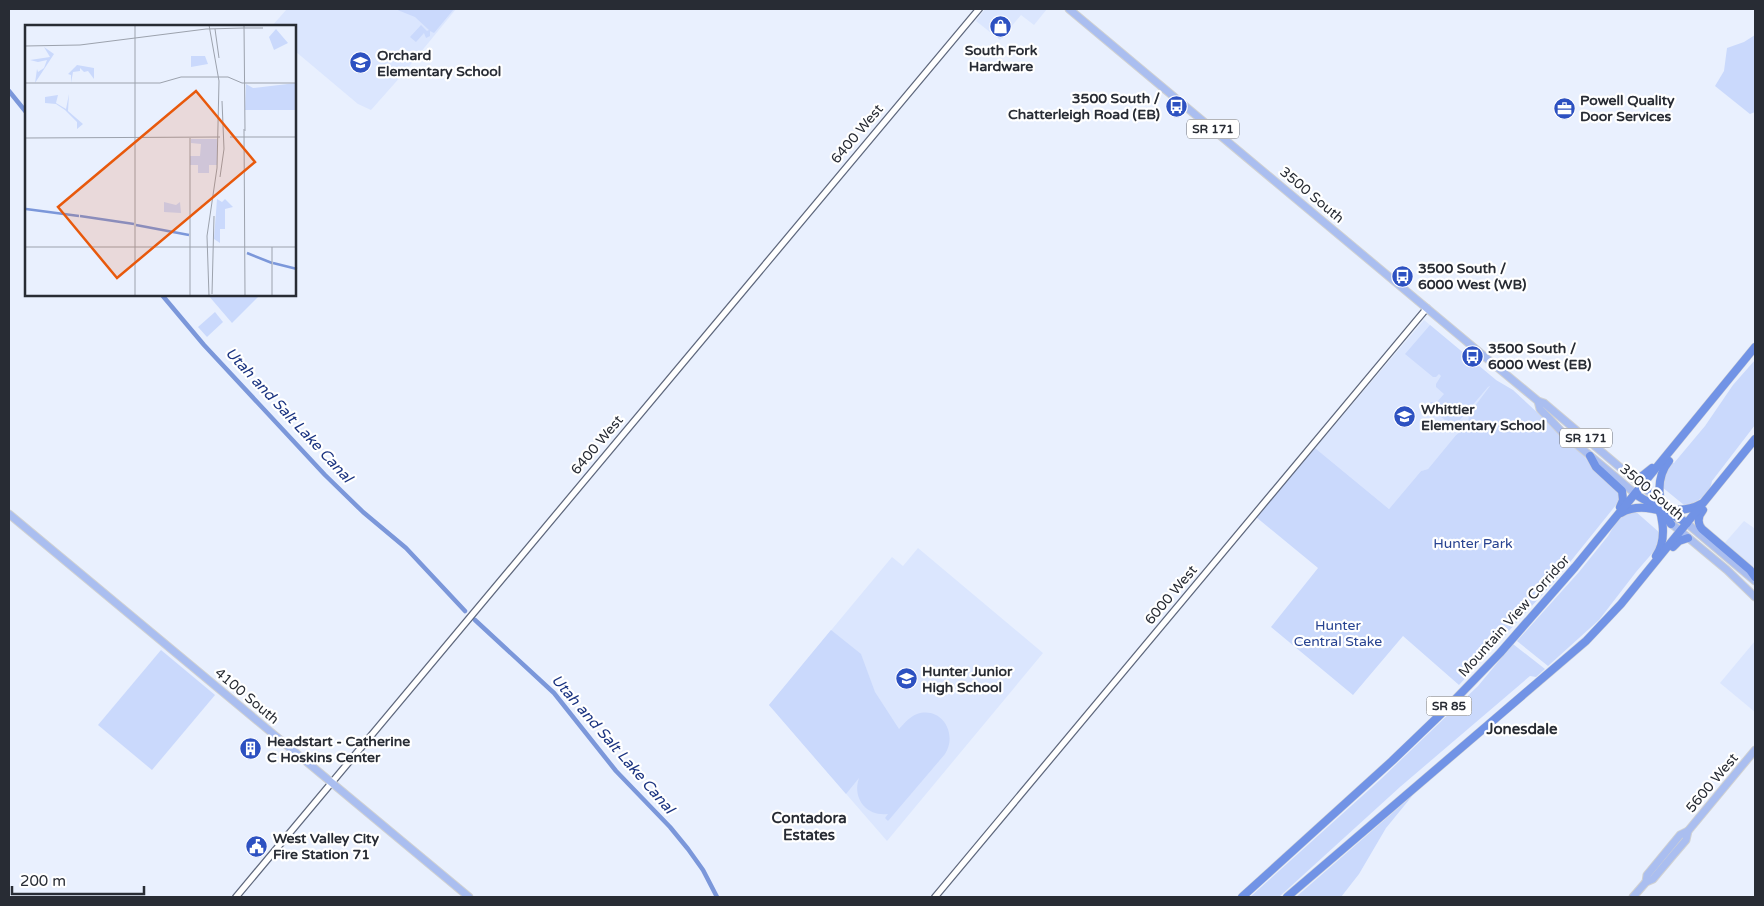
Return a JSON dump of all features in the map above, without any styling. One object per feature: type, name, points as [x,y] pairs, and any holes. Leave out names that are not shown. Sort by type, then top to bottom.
[{"type":"highway","name":"Mountain View Corridor","points":[[1242,897],[1373,779],[1442,713],[1500,653],[1575,567],[1755,347]]},
{"type":"highway","points":[[1632,477],[1642,476],[1650,470],[1707,400],[1726,381]]},
{"type":"highway","points":[[1621,604],[1629,588],[1660,548],[1663,533],[1659,486],[1663,468],[1706,414],[1712,400]]},
{"type":"highway","name":"SR 85","points":[[1287,897],[1562,662],[1610,617],[1755,439]]},
{"type":"highway","points":[[1748,448],[1740,465],[1700,512],[1698,521],[1704,532],[1750,570],[1755,579]]},
{"type":"highway","points":[[1575,567],[1624,500],[1621,488],[1596,467],[1590,456]]},
{"type":"highway","points":[[1635,494],[1687,523]]},
{"type":"highway","points":[[1652,494],[1671,524]]},
{"type":"highway","points":[[1618,514],[1626,510],[1638,508],[1690,509],[1704,503]]},
{"type":"highway","points":[[1610,617],[1626,604],[1674,545],[1688,538]]},
{"type":"main road","name":"3500 South","points":[[1069,9],[1652,494]]},
{"type":"main road","name":"3500 South","points":[[1538,401],[1540,409],[1562,432],[1635,494]]},
{"type":"main road","name":"4100 South","points":[[9,514],[469,897]]},
{"type":"main road","name":"3500 South","points":[[1687,523],[1755,579]]},
{"type":"main road","name":"3500 South","points":[[1671,524],[1755,597]]},
{"type":"main road","name":"5600 West","points":[[1633,897],[1646,882],[1653,879],[1686,840],[1688,831],[1755,750]]},
{"type":"street","name":"6400 West","points":[[236,897],[979,9]]},
{"type":"street","name":"6000 West","points":[[935,897],[1427,308]]},
{"type":"shaded area","name":"Orchard Elementary School","points":[[287,9],[456,9],[371,110],[358,104],[296,52],[296,25],[273,25]]},
{"type":"shaded area","points":[[985,9],[1047,9],[1034,25],[1021,15],[1000,40],[976,21]]},
{"type":"shaded area","name":"Whittier Elementary School","points":[[1424,320],[1496,380],[1468,421],[1468,426],[1456,435],[1428,469],[1421,471],[1389,509],[1315,448]]},
{"type":"shaded area","points":[[1744,521],[1755,527],[1755,572],[1723,545]]},
{"type":"shaded area","name":"Hunter Junior High School","points":[[918,548],[1043,653],[887,841],[769,705],[892,557],[903,566]]},
{"type":"shaded area","points":[[1755,641],[1755,712],[1720,683]]},
{"type":"green space","points":[[395,9],[454,9],[434,33],[430,31],[430,36],[426,38],[424,33],[416,42],[410,37],[421,25],[427,31],[429,30],[415,17]]},
{"type":"green space","points":[[1755,35],[1755,112],[1750,114],[1715,86],[1724,71],[1727,48],[1744,42]]},
{"type":"green space","points":[[209,296],[259,296],[232,323]]},
{"type":"green space","points":[[215,312],[223,322],[207,337],[198,327]]},
{"type":"green space","name":"Hunter Park","points":[[1430,325],[1496,380],[1513,390],[1618,488],[1620,500],[1554,582],[1459,685],[1403,636],[1353,695],[1271,627],[1318,568],[1256,517],[1315,448],[1389,509],[1421,471],[1428,469],[1456,435],[1468,426],[1469,414],[1490,386],[1454,427],[1427,406],[1431,402],[1437,402],[1444,394],[1436,387],[1441,376],[1439,374],[1433,377],[1405,354]]},
{"type":"green space","points":[[1755,360],[1755,425],[1712,481],[1706,494],[1694,503],[1684,505],[1662,487],[1670,463],[1674,463],[1705,426],[1733,385]]},
{"type":"green space","points":[[1635,511],[1660,533],[1655,550],[1599,620],[1548,666],[1517,641],[1579,572],[1608,536],[1617,521],[1622,516]]},
{"type":"green space","points":[[831,630],[861,654],[875,692],[899,729],[914,715],[926,713],[934,714],[940,718],[948,730],[949,746],[945,754],[888,821],[885,818],[888,814],[873,812],[863,805],[857,792],[859,778],[846,794],[769,705]]},
{"type":"green space","points":[[1513,644],[1545,669],[1536,677],[1530,676],[1400,787],[1279,897],[1250,897],[1381,779],[1478,686]]},
{"type":"green space","points":[[161,650],[215,695],[152,770],[98,725]]},
{"type":"green space","points":[[1413,795],[1386,828],[1359,874],[1341,897],[1296,897]]},
{"type":"waterway","name":"Utah and Salt Lake Canal","points":[[9,91],[25,111]]},
{"type":"waterway","name":"Utah and Salt Lake Canal","points":[[163,296],[204,345],[325,475],[363,512],[406,548],[465,611]]},
{"type":"waterway","name":"Utah and Salt Lake Canal","points":[[475,620],[554,693],[616,771],[670,827],[688,849],[703,870],[717,897]]},
{"type":"place","name":"South Fork Hardware","points":[[1001,27]]},
{"type":"place","name":"Orchard Elementary School","points":[[361,63]]},
{"type":"place","name":"3500 South / Chatterleigh Road (EB)","points":[[1176,106]]},
{"type":"place","name":"Powell Quality Door Services","points":[[1564,108]]},
{"type":"place","name":"3500 South / 6000 West (WB)","points":[[1402,276]]},
{"type":"place","name":"3500 South / 6000 West (EB)","points":[[1472,356]]},
{"type":"place","name":"Whittier Elementary School","points":[[1405,417]]},
{"type":"place","name":"Hunter Junior High School","points":[[906,679]]},
{"type":"place","name":"Headstart - Catherine C Hoskins Center","points":[[251,749]]},
{"type":"place","name":"West Valley City Fire Station 71","points":[[257,846]]},
{"type":"district","name":"Jonesdale","points":[[1522,729]]},
{"type":"district","name":"Contadora Estates","points":[[809,826]]},
{"type":"park label","name":"Hunter Central Stake","points":[[1338,634]]}]
